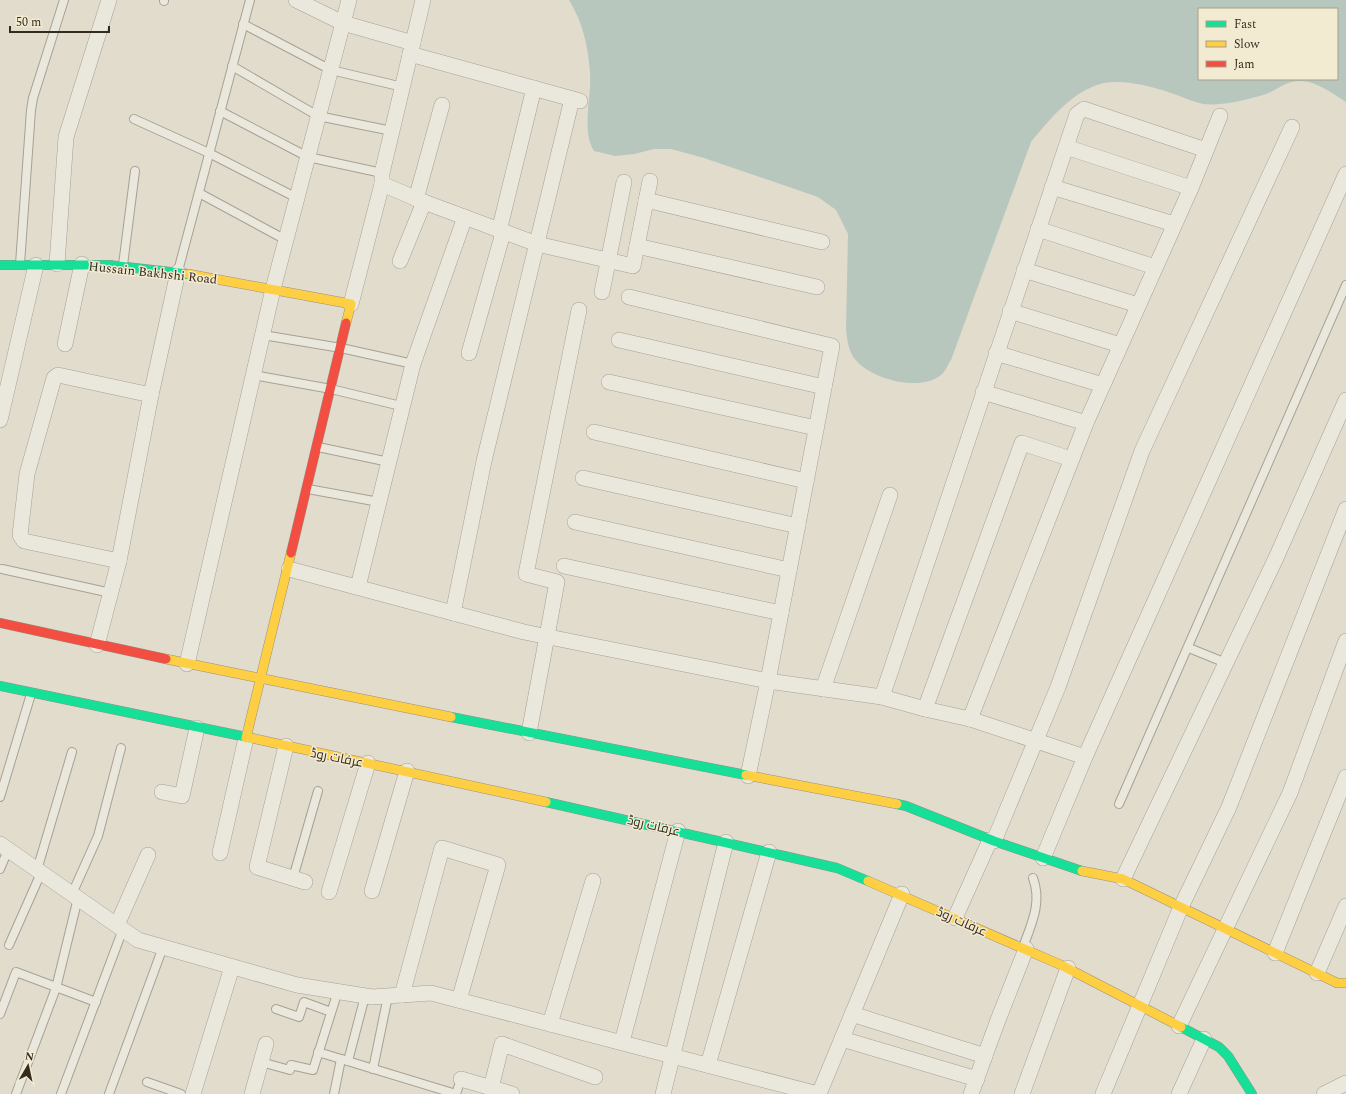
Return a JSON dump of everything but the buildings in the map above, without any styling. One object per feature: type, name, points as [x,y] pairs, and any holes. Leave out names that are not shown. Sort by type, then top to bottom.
[{"type":"street","points":[[57,264],[66,137],[109,0]]},
{"type":"street","points":[[296,0],[342,23],[412,49],[576,100],[537,244],[484,461],[453,613]]},
{"type":"street","points":[[188,664],[273,289],[349,0]]},
{"type":"street","points":[[220,853],[246,738],[289,569],[423,0]]},
{"type":"street","points":[[469,353],[501,232],[534,88]]},
{"type":"street","points":[[400,261],[420,201],[442,105]]},
{"type":"street","points":[[882,697],[1077,114],[1084,109],[1206,150]]},
{"type":"street","points":[[970,719],[1071,459],[1120,344],[1191,188],[1220,116]]},
{"type":"street","points":[[955,918],[992,841],[1058,687],[1142,451],[1292,127]]},
{"type":"street","points":[[1066,147],[1191,188]]},
{"type":"street","points":[[1043,858],[1085,757],[1346,174]]},
{"type":"street","points":[[382,178],[420,201],[501,232],[537,244],[633,266],[650,182]]},
{"type":"street","points":[[602,292],[624,182]]},
{"type":"street","points":[[1052,187],[1174,224]]},
{"type":"street","points":[[646,200],[822,242]]},
{"type":"street","points":[[358,587],[389,462],[401,406],[413,364],[465,218]]},
{"type":"street","points":[[1038,229],[1155,267]]},
{"type":"street","points":[[637,246],[817,287]]},
{"type":"street","name":"Hussain Bakhshi Road","points":[[0,265],[82,264],[123,266],[178,272],[351,304]]},
{"type":"street","points":[[65,344],[82,264]]},
{"type":"street","points":[[0,420],[36,265]]},
{"type":"street","points":[[1024,270],[1138,304]]},
{"type":"street","points":[[97,645],[119,561],[151,395],[178,272]]},
{"type":"street","points":[[629,298],[832,346],[768,681],[748,776]]},
{"type":"street","points":[[529,733],[557,582],[526,574],[579,310]]},
{"type":"street","points":[[1010,311],[1120,344]]},
{"type":"street","points":[[619,340],[824,387]]},
{"type":"street","points":[[996,353],[1103,385]]},
{"type":"street","points":[[119,561],[24,541],[20,534],[27,474],[54,378],[58,375],[151,395]]},
{"type":"street","points":[[609,382],[816,428]]},
{"type":"street","points":[[983,392],[1086,423]]},
{"type":"street","points":[[1123,879],[1276,558],[1346,400]]},
{"type":"street","points":[[594,432],[806,481]]},
{"type":"street","points":[[925,710],[1022,443],[1071,459]]},
{"type":"street","points":[[583,478],[798,526]]},
{"type":"street","points":[[823,689],[890,495]]},
{"type":"street","points":[[1103,1094],[1181,907],[1229,807],[1346,509]]},
{"type":"street","points":[[575,522],[789,570]]},
{"type":"street","points":[[564,566],[781,613]]},
{"type":"street","points":[[289,569],[453,613],[546,636],[768,681],[882,697],[925,710],[970,719],[1034,742],[1085,757]]},
{"type":"street","points":[[0,623],[261,679],[529,733],[906,806],[992,841],[1081,871],[1123,879],[1337,983],[1346,983]]},
{"type":"street","points":[[1179,1026],[1290,793],[1346,641]]},
{"type":"street","name":"عرفات روڈ","points":[[0,686],[407,771],[678,831],[844,870],[902,894],[1068,968],[1220,1047],[1228,1056],[1252,1094]]},
{"type":"street","points":[[162,792],[182,796],[197,728]]},
{"type":"street","points":[[286,746],[257,867],[299,880]]},
{"type":"street","points":[[329,892],[368,763]]},
{"type":"street","points":[[372,891],[407,771]]},
{"type":"street","points":[[1275,953],[1346,777]]},
{"type":"street","points":[[622,1042],[678,831]]},
{"type":"street","points":[[663,1094],[674,1056],[726,842]]},
{"type":"street","points":[[4,847],[138,940],[297,985],[365,996],[431,993],[819,1094],[902,894]]},
{"type":"street","points":[[395,995],[442,848],[498,865],[459,1000]]},
{"type":"street","points":[[708,1065],[769,852]]},
{"type":"street","points":[[120,927],[148,855]]},
{"type":"street","points":[[550,1024],[593,881]]},
{"type":"street","points":[[1317,973],[1346,906]]},
{"type":"street","points":[[971,1094],[1025,949]]},
{"type":"street","points":[[193,1094],[232,967]]},
{"type":"street","points":[[1022,1094],[1068,968]]},
{"type":"street","points":[[852,1014],[985,1056]]},
{"type":"street","points":[[842,1039],[977,1079]]},
{"type":"street","points":[[1179,1094],[1204,1039]]},
{"type":"street","points":[[252,1094],[266,1044]]},
{"type":"street","points":[[491,1088],[502,1044],[595,1077]]},
{"type":"street","points":[[461,1079],[512,1094]]},
{"type":"street","points":[[1324,1094],[1345,1085]]},
{"type":"lane","points":[[20,265],[31,110],[33,98],[64,0]]},
{"type":"lane","points":[[178,272],[250,0]]},
{"type":"lane","points":[[243,24],[330,70],[403,87]]},
{"type":"lane","points":[[232,66],[318,116],[392,131]]},
{"type":"lane","points":[[220,111],[308,157],[382,178]]},
{"type":"lane","points":[[134,118],[209,153],[297,198]]},
{"type":"lane","points":[[123,266],[135,171]]},
{"type":"lane","points":[[199,193],[286,240]]},
{"type":"lane","points":[[1119,804],[1189,648],[1346,285]]},
{"type":"lane","points":[[263,335],[341,348],[413,364]]},
{"type":"lane","points":[[253,375],[331,389],[401,406]]},
{"type":"lane","points":[[318,447],[389,462]]},
{"type":"lane","points":[[308,489],[379,502]]},
{"type":"lane","points":[[2,569],[111,593]]},
{"type":"lane","points":[[1189,648],[1226,663]]},
{"type":"lane","points":[[0,797],[31,693]]},
{"type":"lane","points":[[16,1094],[56,988],[75,896],[98,836],[121,748]]},
{"type":"lane","points":[[9,945],[39,871],[72,752]]},
{"type":"lane","points":[[299,880],[318,791]]},
{"type":"lane","points":[[0,869],[4,847]]},
{"type":"lane","points":[[1025,949],[1035,915],[1037,902],[1037,889],[1033,878]]},
{"type":"lane","points":[[61,1094],[96,1002],[120,927]]},
{"type":"lane","points":[[109,1094],[163,947]]},
{"type":"lane","points":[[0,1014],[16,972],[96,1002]]},
{"type":"lane","points":[[261,1062],[290,1070],[291,1064],[313,1070],[338,992]]},
{"type":"lane","points":[[373,1069],[395,995]]},
{"type":"lane","points":[[334,1094],[365,996]]},
{"type":"lane","points":[[276,1009],[299,1017],[304,1002],[331,1012]]},
{"type":"lane","points":[[318,1052],[456,1094],[461,1079]]},
{"type":"lane","points":[[147,1082],[181,1094]]},
{"type":"shaded area","points":[[569,0],[1346,0],[1346,102],[1320,86],[1302,81],[1288,83],[1259,96],[1218,104],[1203,104],[1159,89],[1139,84],[1119,82],[1100,84],[1080,93],[1053,116],[1031,142],[951,360],[946,369],[934,379],[910,383],[883,378],[871,372],[861,366],[850,351],[846,329],[848,234],[836,210],[818,197],[704,158],[671,149],[654,149],[634,154],[615,156],[594,151],[588,134],[590,73],[588,53],[578,17]]},
{"type":"traffic: fast","points":[[0,265],[109,265],[188,274]]},
{"type":"traffic: fast","points":[[0,686],[251,738]]},
{"type":"traffic: fast","points":[[451,717],[746,775]]},
{"type":"traffic: fast","points":[[546,802],[837,868],[868,881]]},
{"type":"traffic: fast","points":[[897,804],[906,806],[994,841],[1082,871]]},
{"type":"traffic: fast","points":[[1181,1027],[1219,1047],[1228,1056],[1252,1094]]},
{"type":"traffic: slow","points":[[188,274],[351,304],[346,323]]},
{"type":"traffic: slow","points":[[246,738],[291,553]]},
{"type":"traffic: slow","points":[[166,659],[451,717]]},
{"type":"traffic: slow","points":[[251,738],[546,802]]},
{"type":"traffic: slow","points":[[746,775],[897,804]]},
{"type":"traffic: slow","points":[[1082,871],[1123,879],[1337,983],[1346,983]]},
{"type":"traffic: slow","points":[[868,881],[1061,965],[1181,1027]]},
{"type":"traffic: jam","points":[[291,553],[346,323]]},
{"type":"traffic: jam","points":[[0,623],[166,659]]}]
